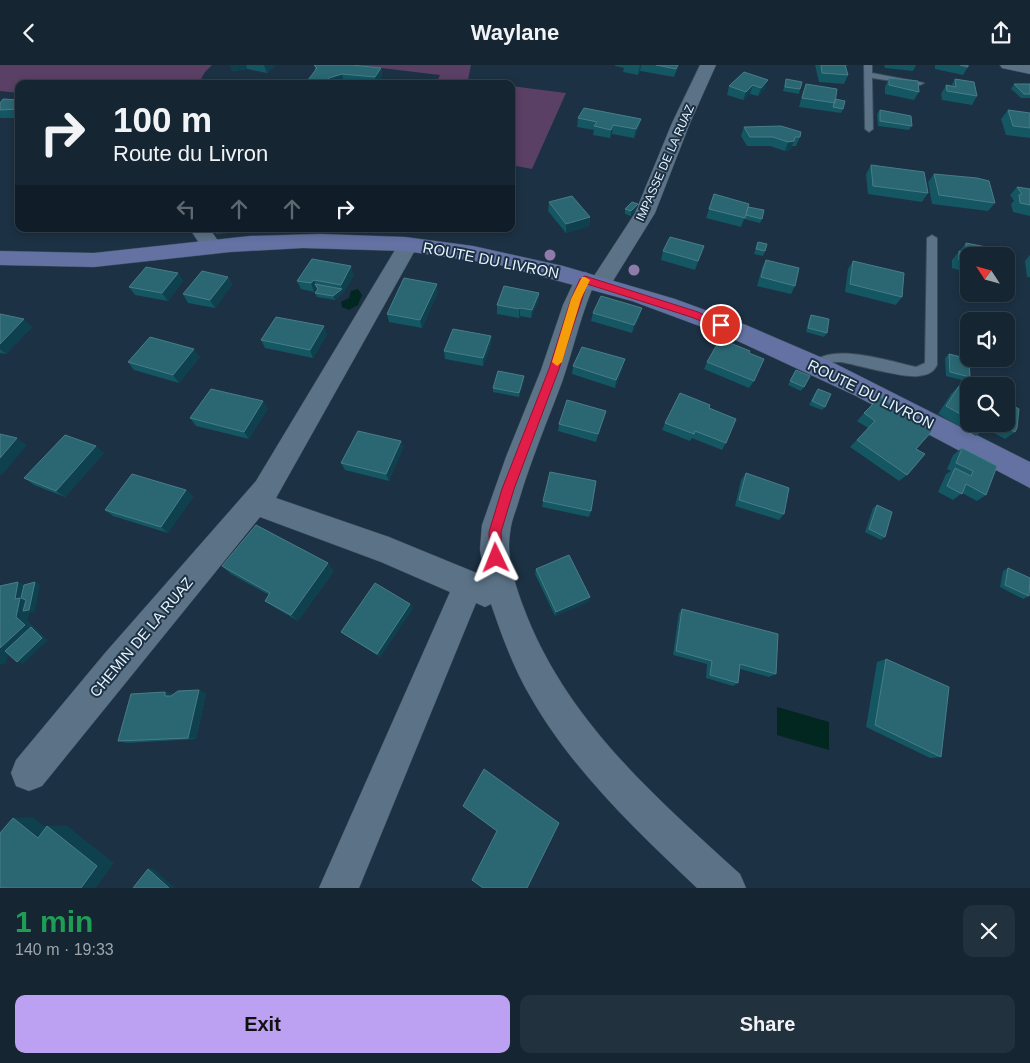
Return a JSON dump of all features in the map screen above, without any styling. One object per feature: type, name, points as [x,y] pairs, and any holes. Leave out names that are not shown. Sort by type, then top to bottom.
[{"type":"street","name":"IMPASSE DE LA RUAZ","points":[[592,282],[645,213],[681,123],[708,65]]},
{"type":"street","points":[[1008,65],[1030,69]]},
{"type":"street","points":[[202,232],[212,247]]},
{"type":"street","name":"ROUTE DU LIVRON","points":[[0,258],[42,261],[106,259],[286,241],[408,245],[488,256],[552,269],[694,314],[817,366],[1030,476]]},
{"type":"street","name":"CHEMIN DE LA RUAZ","points":[[28,773],[266,490],[408,245]]},
{"type":"street","points":[[592,282],[576,299],[554,369],[508,489],[495,532],[498,576],[512,623],[528,661],[559,714],[584,747],[633,802],[726,888]]},
{"type":"street","points":[[256,503],[389,551],[505,600]]},
{"type":"street","points":[[339,888],[468,585]]},
{"type":"lane","points":[[868,65],[868,129]]},
{"type":"lane","points":[[868,75],[920,83]]},
{"type":"lane","points":[[817,366],[829,358],[841,357],[916,372],[926,370],[931,365],[932,238]]},
{"type":"shaded area","points":[[0,65],[212,65],[200,80],[15,80],[15,93],[0,91]]},
{"type":"shaded area","points":[[356,65],[471,65],[468,80],[438,80],[440,75]]},
{"type":"shaded area","points":[[515,87],[566,93],[532,169],[515,166]]},
{"type":"shaded area","points":[[358,289],[362,295],[358,305],[349,310],[342,307],[341,302],[349,298],[351,291]]},
{"type":"shaded area","points":[[777,707],[829,722],[829,750],[777,735]]},
{"type":"building","points":[[314,65],[352,65],[381,68],[375,77],[342,74],[328,80],[308,80],[317,68]]},
{"type":"building","points":[[656,65],[678,65],[676,69]]},
{"type":"building","points":[[821,65],[845,65],[848,75],[822,73]]},
{"type":"building","points":[[744,72],[768,80],[761,88],[753,85],[746,92],[729,86]]},
{"type":"building","points":[[889,78],[918,81],[919,92],[889,85]]},
{"type":"building","points":[[786,79],[802,82],[800,89],[785,87]]},
{"type":"building","points":[[955,79],[974,82],[977,96],[947,91],[946,85],[956,87]]},
{"type":"building","points":[[806,84],[837,89],[835,103],[802,98]]},
{"type":"building","points":[[1014,84],[1030,84],[1030,94],[1024,94]]},
{"type":"building","points":[[3,99],[15,100],[15,109],[0,110],[0,103]]},
{"type":"building","points":[[835,99],[845,101],[843,109],[833,107]]},
{"type":"building","points":[[584,108],[641,119],[636,129],[613,125],[611,130],[594,126],[597,122],[578,118]]},
{"type":"building","points":[[880,110],[911,116],[912,126],[880,121]]},
{"type":"building","points":[[1008,110],[1030,113],[1030,128],[1013,126]]},
{"type":"building","points":[[781,126],[801,132],[800,137],[795,137],[794,141],[788,142],[773,137],[750,137],[744,127]]},
{"type":"building","points":[[871,165],[924,172],[928,193],[873,186]]},
{"type":"building","points":[[934,174],[989,181],[995,203],[939,195]]},
{"type":"building","points":[[1017,187],[1030,189],[1030,205],[1020,203],[1019,195],[1022,194]]},
{"type":"building","points":[[714,194],[749,204],[745,218],[709,209]]},
{"type":"building","points":[[572,196],[590,217],[566,224],[549,202]]},
{"type":"building","points":[[632,202],[638,204],[631,211],[625,209]]},
{"type":"building","points":[[748,207],[764,210],[762,219],[746,215]]},
{"type":"building","points":[[670,237],[704,246],[698,261],[663,251]]},
{"type":"building","points":[[758,242],[767,244],[765,251],[756,249]]},
{"type":"building","points":[[966,243],[986,247],[966,247]]},
{"type":"building","points":[[312,259],[351,266],[341,285],[314,280],[311,283],[297,281]]},
{"type":"building","points":[[766,260],[799,268],[795,286],[761,277]]},
{"type":"building","points":[[853,261],[904,273],[902,297],[850,284]]},
{"type":"building","points":[[146,267],[178,273],[162,293],[129,287]]},
{"type":"building","points":[[202,271],[228,277],[210,300],[183,294]]},
{"type":"building","points":[[404,278],[437,284],[420,320],[387,314]]},
{"type":"building","points":[[315,284],[342,289],[333,296],[315,293],[318,289]]},
{"type":"building","points":[[504,286],[539,293],[532,310],[497,305]]},
{"type":"building","points":[[601,296],[642,308],[634,325],[593,313]]},
{"type":"building","points":[[0,314],[24,319],[0,344]]},
{"type":"building","points":[[811,315],[829,319],[827,333],[808,328]]},
{"type":"building","points":[[276,317],[324,326],[310,350],[261,340]]},
{"type":"building","points":[[453,329],[491,336],[483,358],[444,351]]},
{"type":"building","points":[[150,337],[194,349],[173,375],[128,362]]},
{"type":"building","points":[[720,339],[764,359],[754,381],[707,362]]},
{"type":"building","points":[[582,347],[625,359],[616,380],[573,366]]},
{"type":"building","points":[[949,354],[960,357],[960,367],[969,367],[970,377],[950,372]]},
{"type":"building","points":[[796,370],[810,376],[804,387],[790,381]]},
{"type":"building","points":[[498,371],[524,376],[519,393],[493,388]]},
{"type":"building","points":[[959,386],[960,387],[960,414],[946,406]]},
{"type":"building","points":[[211,389],[263,401],[244,432],[190,418]]},
{"type":"building","points":[[818,389],[831,394],[825,407],[812,401]]},
{"type":"building","points":[[680,393],[710,405],[709,408],[736,419],[726,443],[695,431],[694,434],[665,423]]},
{"type":"building","points":[[880,397],[932,431],[916,449],[925,454],[907,475],[857,440],[875,421],[864,413]]},
{"type":"building","points":[[567,400],[606,411],[598,434],[559,424]]},
{"type":"building","points":[[1015,407],[1019,409],[1015,432]]},
{"type":"building","points":[[358,431],[401,441],[386,474],[341,463]]},
{"type":"building","points":[[0,434],[17,438],[0,458]]},
{"type":"building","points":[[65,435],[96,446],[56,491],[24,478]]},
{"type":"building","points":[[962,448],[997,466],[986,495],[966,484],[962,494],[947,486],[955,468],[971,476],[973,471],[956,463]]},
{"type":"building","points":[[550,472],[596,481],[591,511],[543,501]]},
{"type":"building","points":[[746,473],[789,488],[784,514],[739,500]]},
{"type":"building","points":[[132,474],[186,490],[161,527],[105,510]]},
{"type":"building","points":[[877,505],[892,512],[885,537],[869,529]]},
{"type":"building","points":[[256,525],[328,563],[291,615],[265,601],[270,593],[222,566]]},
{"type":"building","points":[[569,555],[590,597],[556,612],[536,569]]},
{"type":"building","points":[[1008,568],[1030,578],[1029,596],[1005,585]]},
{"type":"building","points":[[18,582],[15,599],[20,598],[16,617],[25,625],[0,648],[0,586]]},
{"type":"building","points":[[35,582],[29,610],[23,611],[26,600],[21,598],[24,585]]},
{"type":"building","points":[[375,583],[410,604],[377,654],[341,632]]},
{"type":"building","points":[[682,609],[778,634],[776,674],[740,664],[738,683],[710,675],[712,661],[676,651]]},
{"type":"building","points":[[31,627],[42,638],[17,662],[5,651]]},
{"type":"building","points":[[886,659],[949,687],[941,757],[875,725]]},
{"type":"building","points":[[199,690],[188,738],[118,741],[131,694],[165,692],[165,696],[171,696],[178,691]]},
{"type":"building","points":[[484,769],[559,823],[527,888],[483,888],[472,880],[497,831],[463,806]]},
{"type":"building","points":[[13,818],[38,838],[47,826],[97,866],[81,888],[0,888],[0,833]]},
{"type":"building","points":[[148,869],[169,888],[133,888]]},
{"type":"slow traffic","points":[[557,362],[576,299],[585,280]]},
{"type":"route","points":[[496,558],[495,532],[508,489],[554,369],[576,299],[585,279],[694,314],[721,325]]}]
